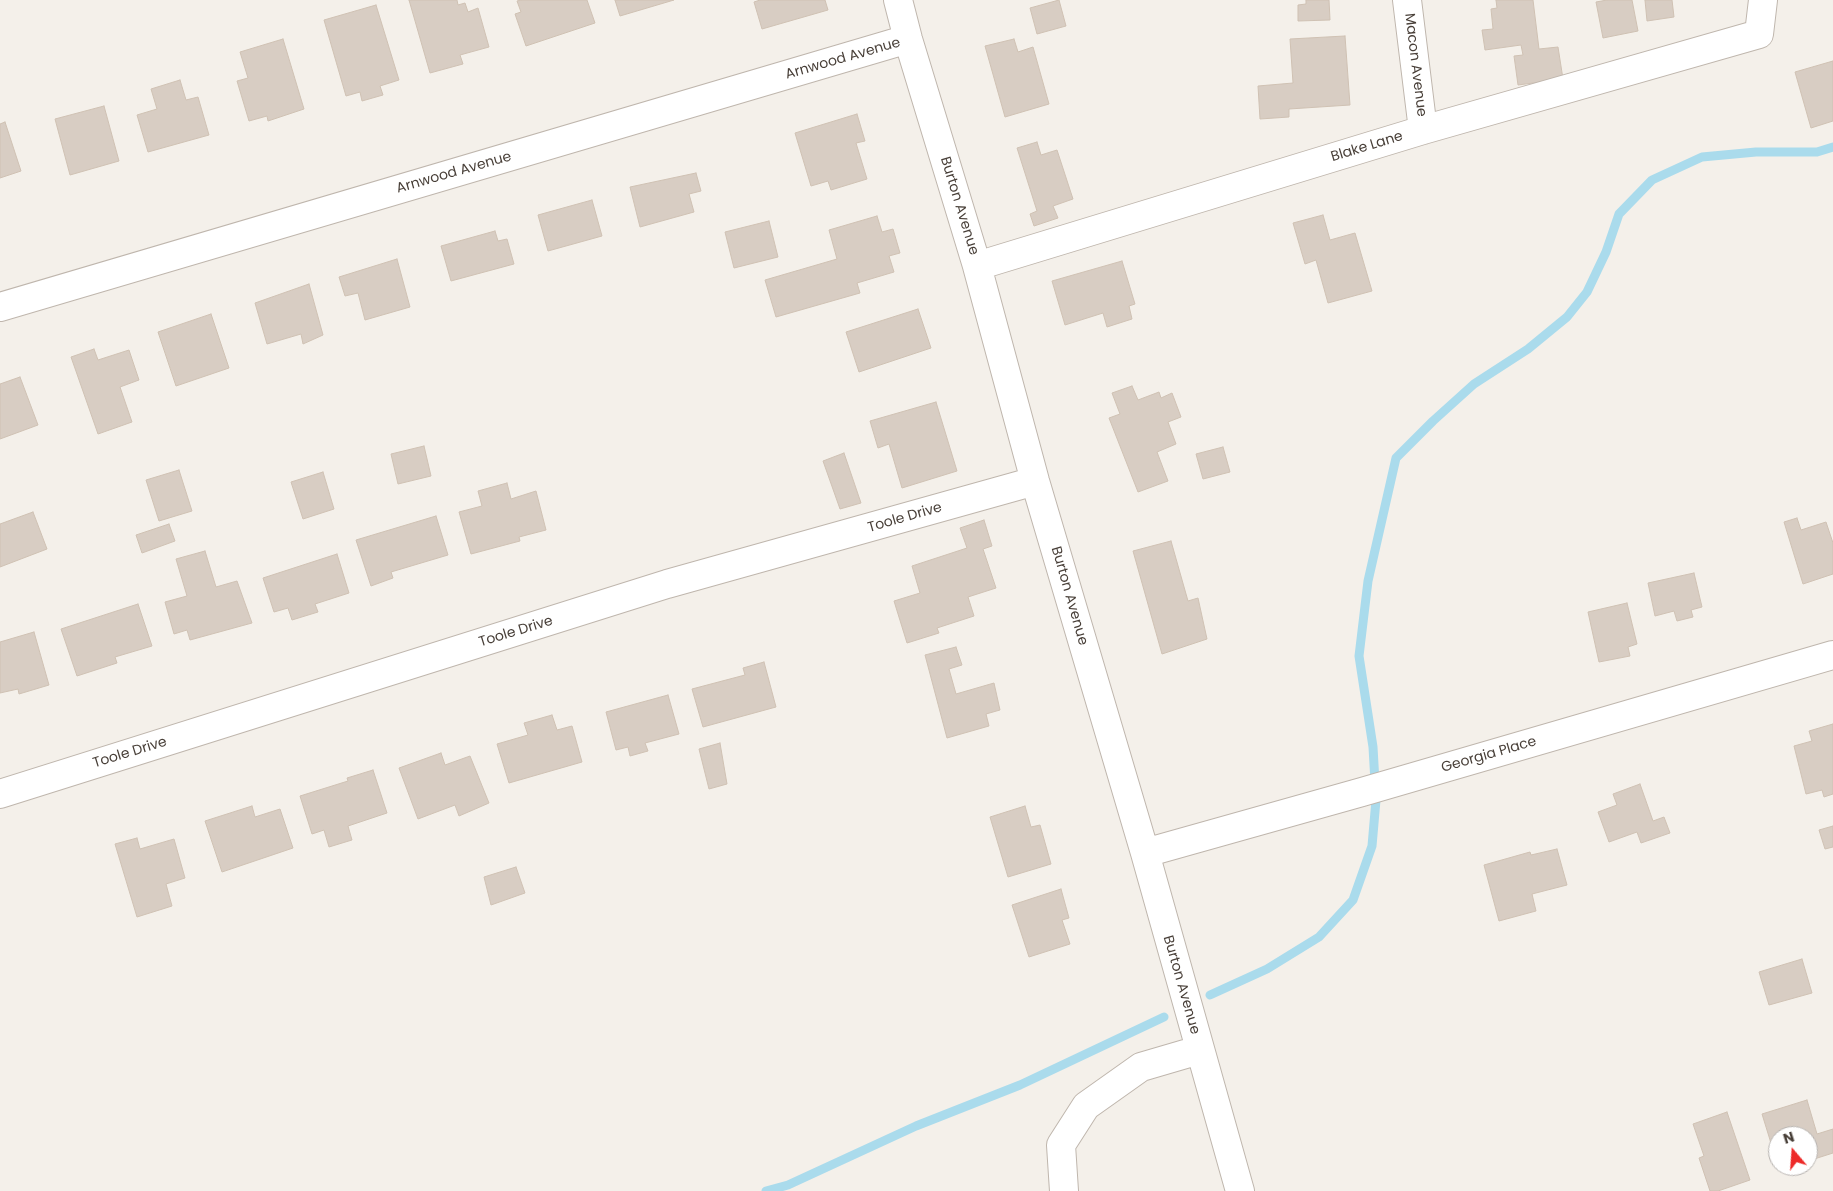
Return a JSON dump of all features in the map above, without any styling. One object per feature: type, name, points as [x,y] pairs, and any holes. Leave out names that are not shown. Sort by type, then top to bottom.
[{"type":"street","name":"Burton Avenue","points":[[898,0],[908,39],[977,266],[1035,481],[1144,853],[1240,1191]]},
{"type":"street","name":"Macon Avenue","points":[[1407,0],[1423,130]]},
{"type":"street","name":"Blake Lane","points":[[977,266],[1423,130],[1759,34],[1763,0]]},
{"type":"street","name":"Arnwood Avenue","points":[[0,307],[908,39]]},
{"type":"street","name":"Toole Drive","points":[[0,794],[667,584],[1035,481]]},
{"type":"street","name":"Georgia Place","points":[[1144,853],[1833,656]]},
{"type":"street","points":[[1064,1191],[1061,1145],[1086,1106],[1141,1068],[1200,1050]]},
{"type":"building","points":[[409,0],[457,0],[458,5],[465,3],[468,12],[478,8],[489,47],[460,55],[463,64],[430,73]]},
{"type":"building","points":[[587,0],[595,23],[526,46],[515,14],[521,12],[517,1]]},
{"type":"building","points":[[615,0],[674,0],[620,16]]},
{"type":"building","points":[[760,0],[825,0],[828,10],[762,29],[754,2]]},
{"type":"building","points":[[1059,0],[1066,26],[1037,34],[1030,8]]},
{"type":"building","points":[[1306,0],[1329,0],[1330,20],[1298,21],[1298,5],[1306,4]]},
{"type":"building","points":[[1496,0],[1533,0],[1539,49],[1558,47],[1563,79],[1518,85],[1514,56],[1523,55],[1521,45],[1485,50],[1482,30],[1493,29],[1491,9],[1497,8]]},
{"type":"building","points":[[1632,0],[1638,31],[1603,38],[1596,2]]},
{"type":"building","points":[[1645,0],[1672,0],[1674,17],[1647,21]]},
{"type":"building","points":[[376,5],[399,80],[380,86],[383,95],[362,101],[360,92],[346,96],[324,20]]},
{"type":"building","points":[[1345,36],[1350,105],[1289,109],[1289,117],[1260,119],[1258,86],[1293,83],[1290,39]]},
{"type":"building","points":[[283,39],[304,109],[268,121],[267,116],[249,121],[237,81],[248,78],[240,52]]},
{"type":"building","points":[[1014,39],[1018,52],[1033,47],[1049,104],[1005,117],[985,46]]},
{"type":"building","points":[[1833,61],[1833,121],[1811,128],[1795,72]]},
{"type":"building","points":[[180,80],[186,100],[198,97],[209,135],[148,152],[137,115],[157,109],[151,89]]},
{"type":"building","points":[[104,106],[119,161],[70,175],[55,119]]},
{"type":"building","points":[[857,114],[865,141],[856,143],[867,179],[831,190],[828,181],[811,186],[795,133]]},
{"type":"building","points":[[5,122],[21,171],[0,178],[0,124]]},
{"type":"building","points":[[1037,142],[1041,155],[1057,150],[1073,199],[1053,206],[1058,218],[1034,226],[1030,214],[1037,211],[1017,148]]},
{"type":"building","points":[[696,173],[701,191],[689,194],[694,212],[640,227],[630,187]]},
{"type":"building","points":[[592,200],[602,236],[548,251],[538,215]]},
{"type":"building","points":[[1323,215],[1330,240],[1355,233],[1372,291],[1328,303],[1316,260],[1305,264],[1293,223]]},
{"type":"building","points":[[877,216],[882,232],[893,229],[900,253],[889,256],[894,272],[857,283],[860,293],[776,317],[765,280],[837,259],[829,230]]},
{"type":"building","points":[[769,221],[778,257],[734,268],[725,232]]},
{"type":"building","points":[[495,231],[498,241],[507,239],[514,264],[451,281],[441,246]]},
{"type":"building","points":[[397,259],[410,307],[365,320],[358,293],[345,296],[339,277]]},
{"type":"building","points":[[1122,261],[1135,304],[1129,306],[1132,319],[1107,327],[1103,313],[1065,325],[1052,281]]},
{"type":"building","points":[[309,284],[323,335],[303,344],[301,334],[267,344],[255,303]]},
{"type":"building","points":[[918,309],[931,348],[859,372],[846,332]]},
{"type":"building","points":[[211,314],[229,368],[176,386],[158,332]]},
{"type":"building","points":[[94,349],[98,360],[129,350],[139,380],[120,387],[132,422],[98,434],[71,357]]},
{"type":"building","points":[[20,377],[38,425],[0,439],[0,384]]},
{"type":"building","points":[[1132,386],[1138,400],[1159,392],[1161,398],[1172,393],[1181,417],[1168,422],[1176,444],[1157,452],[1168,481],[1138,492],[1109,418],[1120,414],[1112,393]]},
{"type":"building","points":[[936,402],[957,471],[902,488],[889,444],[878,448],[870,421]]},
{"type":"building","points":[[424,446],[431,476],[398,484],[391,454]]},
{"type":"building","points":[[1223,447],[1230,472],[1203,479],[1196,454]]},
{"type":"building","points":[[844,453],[861,503],[840,509],[823,461]]},
{"type":"building","points":[[179,470],[192,511],[159,521],[146,480]]},
{"type":"building","points":[[323,472],[334,509],[303,519],[291,482]]},
{"type":"building","points":[[507,483],[511,499],[536,491],[546,530],[519,537],[520,541],[471,554],[459,512],[482,506],[478,491]]},
{"type":"building","points":[[33,512],[47,549],[0,567],[0,524]]},
{"type":"building","points":[[436,516],[448,555],[391,572],[393,578],[371,586],[356,540]]},
{"type":"building","points":[[1797,518],[1801,530],[1826,522],[1833,543],[1833,574],[1803,584],[1784,522]]},
{"type":"building","points":[[984,520],[992,546],[983,549],[996,588],[968,597],[974,616],[937,628],[939,633],[907,643],[894,601],[920,593],[912,566],[967,548],[960,528]]},
{"type":"building","points":[[169,524],[175,541],[142,553],[136,535]]},
{"type":"building","points":[[1171,541],[1188,601],[1198,598],[1207,639],[1162,654],[1133,551]]},
{"type":"building","points":[[205,551],[216,587],[237,581],[252,623],[190,640],[187,630],[174,634],[165,602],[187,596],[176,559]]},
{"type":"building","points":[[337,554],[349,593],[315,604],[318,612],[292,620],[288,608],[274,612],[263,578]]},
{"type":"building","points":[[1694,573],[1702,607],[1691,610],[1693,617],[1677,621],[1674,611],[1655,616],[1648,583]]},
{"type":"building","points":[[1627,603],[1637,644],[1628,647],[1630,656],[1599,662],[1588,612]]},
{"type":"building","points":[[138,604],[152,646],[115,657],[117,663],[77,676],[61,629]]},
{"type":"building","points":[[34,632],[49,685],[19,694],[18,689],[0,693],[0,642]]},
{"type":"building","points":[[956,647],[962,665],[949,669],[956,694],[994,683],[1000,710],[986,714],[989,726],[947,738],[925,655]]},
{"type":"building","points":[[764,662],[776,707],[703,727],[692,689],[745,675],[743,668]]},
{"type":"building","points":[[668,695],[679,734],[645,743],[648,751],[630,756],[628,747],[616,750],[606,712]]},
{"type":"building","points":[[552,715],[557,730],[572,726],[582,762],[509,783],[497,744],[528,735],[524,723]]},
{"type":"building","points":[[1833,724],[1833,794],[1824,797],[1822,790],[1806,794],[1794,746],[1812,741],[1809,731]]},
{"type":"building","points":[[720,743],[727,784],[709,789],[699,749]]},
{"type":"building","points":[[441,753],[445,765],[470,756],[489,803],[459,816],[455,805],[418,819],[399,768]]},
{"type":"building","points":[[373,770],[387,813],[348,826],[352,840],[329,847],[324,830],[312,834],[300,796],[348,781],[347,778]]},
{"type":"building","points":[[1640,784],[1653,821],[1664,817],[1670,833],[1641,843],[1637,832],[1609,842],[1598,812],[1617,805],[1613,794]]},
{"type":"building","points":[[252,806],[255,817],[280,809],[293,848],[222,872],[205,821]]},
{"type":"building","points":[[1025,806],[1031,827],[1040,825],[1051,864],[1008,877],[990,817]]},
{"type":"building","points":[[1833,826],[1833,847],[1825,849],[1819,830]]},
{"type":"building","points":[[137,838],[140,849],[174,839],[185,878],[166,884],[172,906],[137,917],[115,844]]},
{"type":"building","points":[[1557,849],[1567,885],[1532,894],[1536,911],[1499,921],[1484,865],[1530,852],[1531,855]]},
{"type":"building","points":[[516,867],[525,893],[491,905],[484,877]]},
{"type":"building","points":[[1061,889],[1069,918],[1062,920],[1070,944],[1029,957],[1012,905]]},
{"type":"building","points":[[1802,959],[1812,993],[1769,1005],[1759,972]]},
{"type":"building","points":[[1807,1100],[1815,1126],[1768,1126],[1768,1134],[1762,1114]]},
{"type":"building","points":[[1727,1112],[1750,1180],[1718,1191],[1710,1191],[1699,1158],[1704,1156],[1693,1124]]},
{"type":"building","points":[[1833,1129],[1833,1153],[1818,1158],[1818,1134]]},
{"type":"waterway","points":[[1210,995],[1267,969],[1319,937],[1353,900],[1372,846],[1376,800],[1373,747],[1359,656],[1368,581],[1396,458],[1474,384],[1528,349],[1567,317],[1587,292],[1606,252],[1619,214],[1652,180],[1702,157],[1756,152],[1817,152],[1833,147]]},
{"type":"waterway","points":[[766,1191],[788,1185],[916,1126],[1020,1085],[1164,1017]]}]
